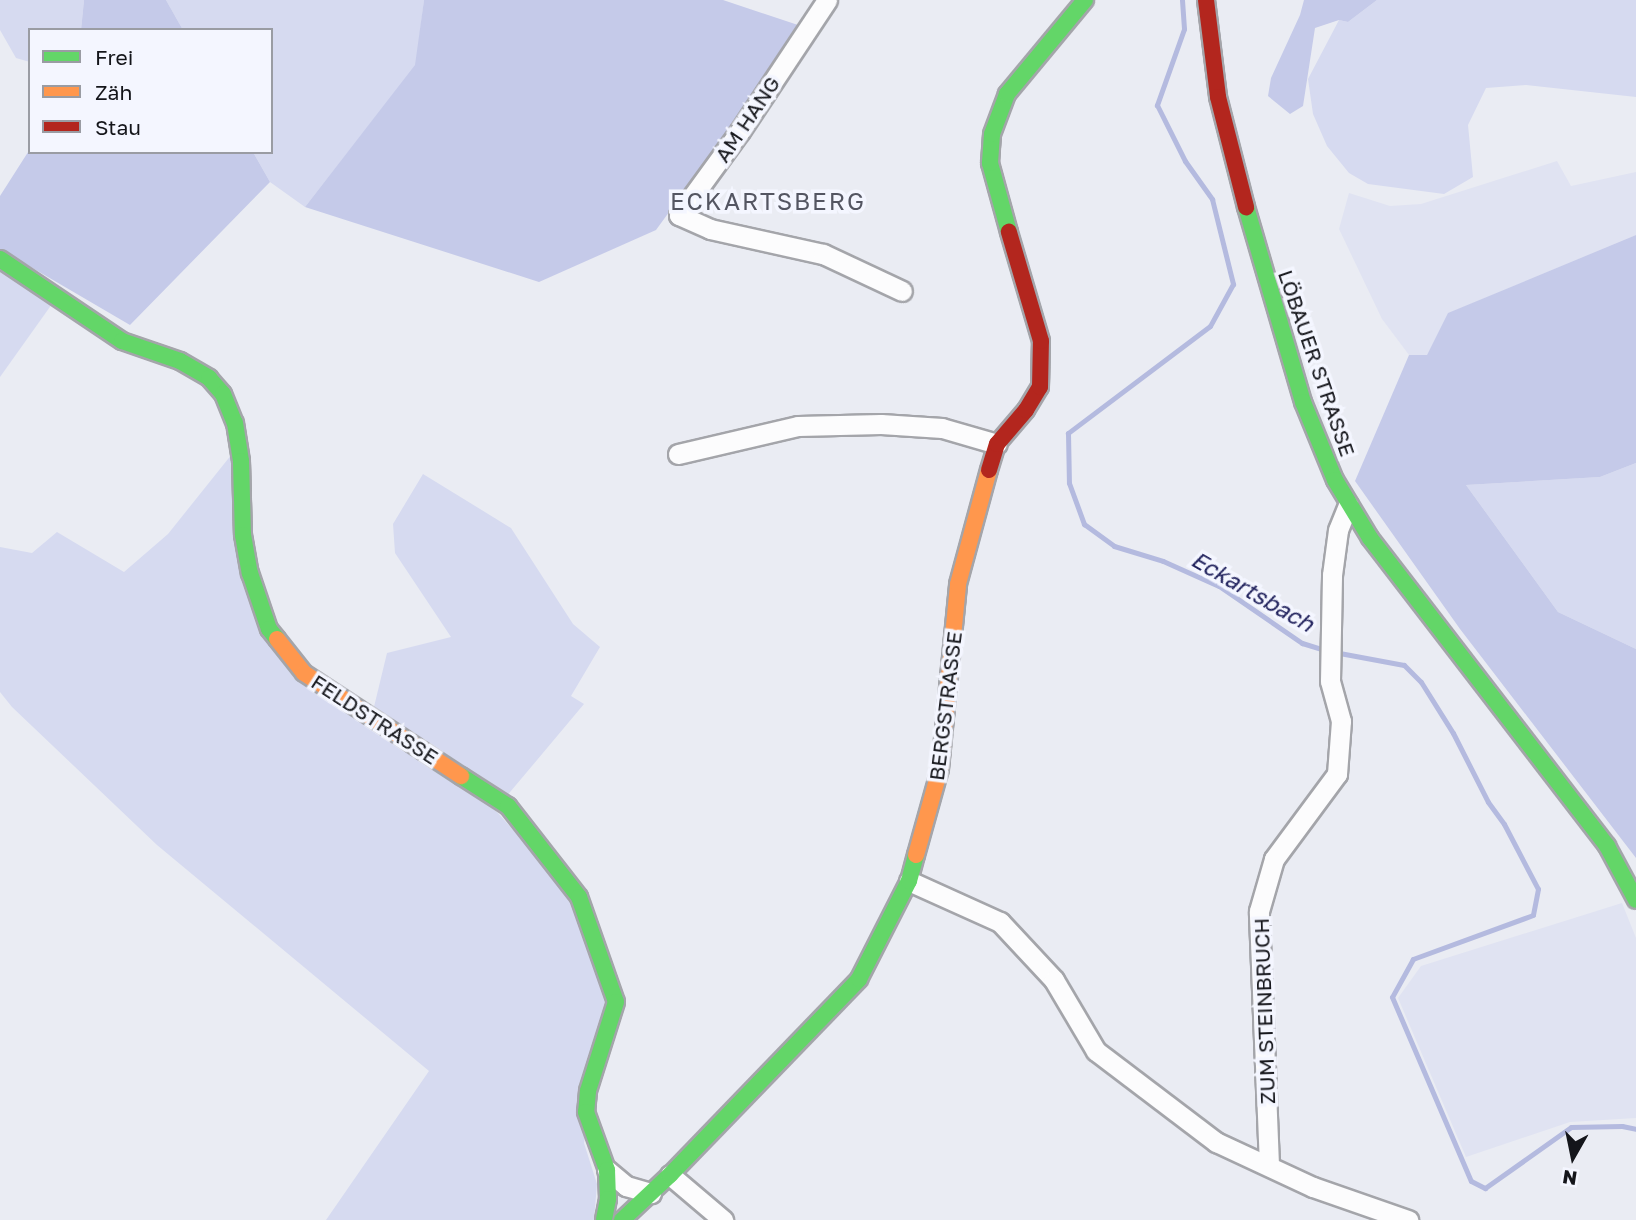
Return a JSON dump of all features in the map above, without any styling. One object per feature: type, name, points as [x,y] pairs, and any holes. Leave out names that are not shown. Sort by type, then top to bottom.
[{"type":"street","name":"AM HANG","points":[[827,0],[740,131],[679,215],[710,229],[823,254],[902,291]]},
{"type":"street","name":"BERGSTRASSE","points":[[622,1220],[670,1175],[859,979],[909,881],[940,769],[958,584],[997,444],[1026,410],[1040,387],[1041,341],[996,189],[990,163],[992,134],[1007,93],[1085,0]]},
{"type":"street","name":"LÖBAUER STRASSE","points":[[1206,0],[1218,97],[1251,231],[1317,442],[1348,505],[1377,548],[1607,846],[1636,900]]},
{"type":"street","name":"FELDSTRASSE","points":[[0,259],[122,341],[180,361],[209,378],[223,394],[235,423],[241,461],[243,535],[250,573],[269,629],[304,673],[508,806],[579,897],[616,1002],[588,1091],[586,1112],[607,1170],[608,1199],[604,1220]]},
{"type":"street","points":[[678,454],[798,426],[881,424],[942,428],[997,444]]},
{"type":"street","name":"ZUM STEINBRUCH","points":[[1269,1166],[1259,911],[1274,859],[1337,774],[1341,721],[1330,681],[1330,636],[1335,548],[1348,505]]},
{"type":"street","points":[[909,881],[1000,922],[1054,981],[1096,1051],[1216,1142],[1313,1187],[1408,1220]]},
{"type":"street","points":[[607,1170],[626,1186],[651,1193]]},
{"type":"street","points":[[670,1175],[723,1220]]},
{"type":"shaded area","points":[[0,0],[84,0],[81,28],[28,28],[28,61],[16,58],[0,30]]},
{"type":"shaded area","points":[[84,0],[166,0],[182,28],[81,28]]},
{"type":"shaded area","points":[[166,0],[424,0],[416,65],[305,207],[270,182],[254,154],[273,154],[273,28],[182,28]]},
{"type":"shaded area","points":[[424,0],[723,0],[804,27],[656,230],[539,282],[305,207],[415,65]]},
{"type":"shaded area","points":[[1304,0],[1377,0],[1348,22],[1339,20],[1315,28],[1303,106],[1290,114],[1268,96],[1271,78],[1300,15]]},
{"type":"shaded area","points":[[1377,0],[1636,0],[1636,97],[1526,85],[1486,88],[1468,125],[1473,177],[1444,194],[1368,184],[1349,173],[1327,146],[1313,114],[1308,79],[1339,20],[1348,22]]},
{"type":"shaded area","points":[[28,152],[254,154],[270,182],[130,325],[0,249],[0,196]]},
{"type":"shaded area","points":[[1557,161],[1571,186],[1636,172],[1636,235],[1449,313],[1427,355],[1409,355],[1382,319],[1339,229],[1349,193],[1390,206],[1421,204]]},
{"type":"shaded area","points":[[1636,235],[1636,463],[1600,477],[1466,485],[1558,612],[1636,649],[1636,858],[1460,629],[1355,481],[1409,355],[1427,355],[1448,313]]},
{"type":"shaded area","points":[[0,269],[52,304],[0,377]]},
{"type":"shaded area","points":[[232,454],[264,632],[497,812],[567,890],[611,1000],[584,1143],[597,1184],[594,1220],[326,1220],[429,1071],[157,845],[12,707],[0,692],[0,547],[32,553],[57,532],[124,572],[168,534]]},
{"type":"shaded area","points":[[1636,463],[1636,649],[1558,612],[1466,485],[1600,477]]},
{"type":"shaded area","points":[[423,474],[511,528],[573,624],[600,647],[571,696],[584,704],[506,797],[373,711],[387,653],[451,637],[395,553],[393,524]]},
{"type":"shaded area","points":[[1622,903],[1636,938],[1636,1118],[1570,1122],[1466,1157],[1398,998],[1421,966]]},
{"type":"waterway","name":"Eckartsbach","points":[[1182,0],[1184,29],[1157,105],[1185,161],[1212,199],[1233,284],[1210,326],[1068,433],[1069,483],[1084,524],[1114,546],[1163,561],[1219,586],[1302,643],[1325,650]]},
{"type":"waterway","name":"Eckartsbach","points":[[1334,652],[1404,665],[1421,682],[1453,733],[1488,802],[1504,824],[1538,889],[1533,915],[1413,959],[1392,997],[1471,1181],[1485,1188],[1571,1127],[1622,1126],[1636,1129]]},
{"type":"traffic: fast","points":[[1009,232],[990,163],[992,134],[1007,94],[1085,0]]},
{"type":"traffic: fast","points":[[1246,207],[1303,402],[1335,480],[1370,538],[1607,846],[1636,900]]},
{"type":"traffic: fast","points":[[0,259],[122,341],[180,361],[209,378],[223,394],[235,423],[241,461],[243,535],[250,573],[269,629],[277,639]]},
{"type":"traffic: fast","points":[[461,776],[508,806],[579,897],[616,1002],[588,1091],[586,1112],[607,1170],[608,1199],[604,1220]]},
{"type":"traffic: fast","points":[[622,1220],[670,1175],[859,979],[909,881],[916,855]]},
{"type":"traffic: slow","points":[[916,855],[940,769],[958,584],[989,470]]},
{"type":"traffic: slow","points":[[277,639],[304,673],[461,776]]},
{"type":"traffic: jam","points":[[1206,0],[1218,97],[1246,207]]},
{"type":"traffic: jam","points":[[989,470],[997,444],[1026,410],[1040,387],[1041,341],[1009,232]]},
{"type":"district","name":"ECKARTSBERG","points":[[768,201]]}]
